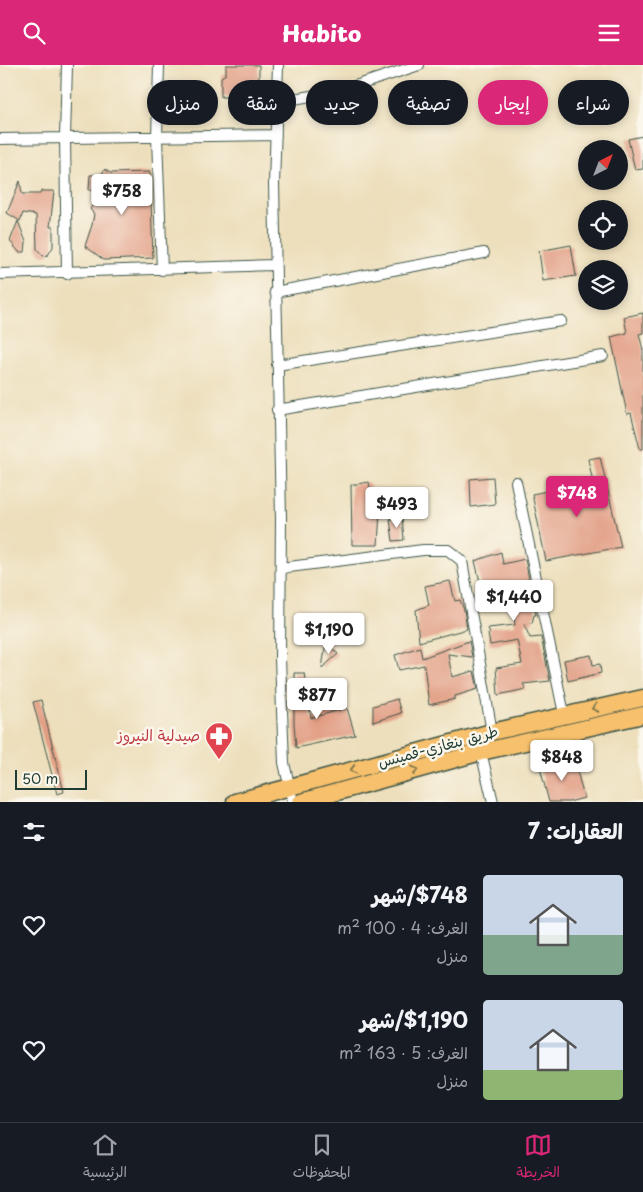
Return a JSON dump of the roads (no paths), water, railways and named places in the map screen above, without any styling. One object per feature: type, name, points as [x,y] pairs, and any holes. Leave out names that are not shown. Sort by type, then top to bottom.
[{"type":"main road","name":"طريق بنغازي-قمينس","points":[[235,802],[291,795],[492,732],[564,714],[643,698]]},
{"type":"main road","points":[[301,802],[481,752],[643,715]]},
{"type":"street","points":[[67,65],[65,138],[67,273]]},
{"type":"street","points":[[159,65],[157,138],[162,270]]},
{"type":"street","points":[[296,98],[340,91],[419,65]]},
{"type":"street","points":[[277,66],[277,80]]},
{"type":"street","points":[[276,125],[274,265],[280,658],[284,763],[291,795]]},
{"type":"street","points":[[0,139],[276,135]]},
{"type":"street","points":[[275,292],[484,253]]},
{"type":"street","points":[[0,274],[274,265]]},
{"type":"street","points":[[277,365],[561,321]]},
{"type":"street","points":[[277,410],[603,356]]},
{"type":"street","points":[[516,482],[564,714]]},
{"type":"street","points":[[280,568],[424,550],[448,550],[462,561],[492,732]]},
{"type":"street","points":[[481,752],[493,802]]},
{"type":"place","name":"صيدلية النيروز","points":[[219,760]]}]
